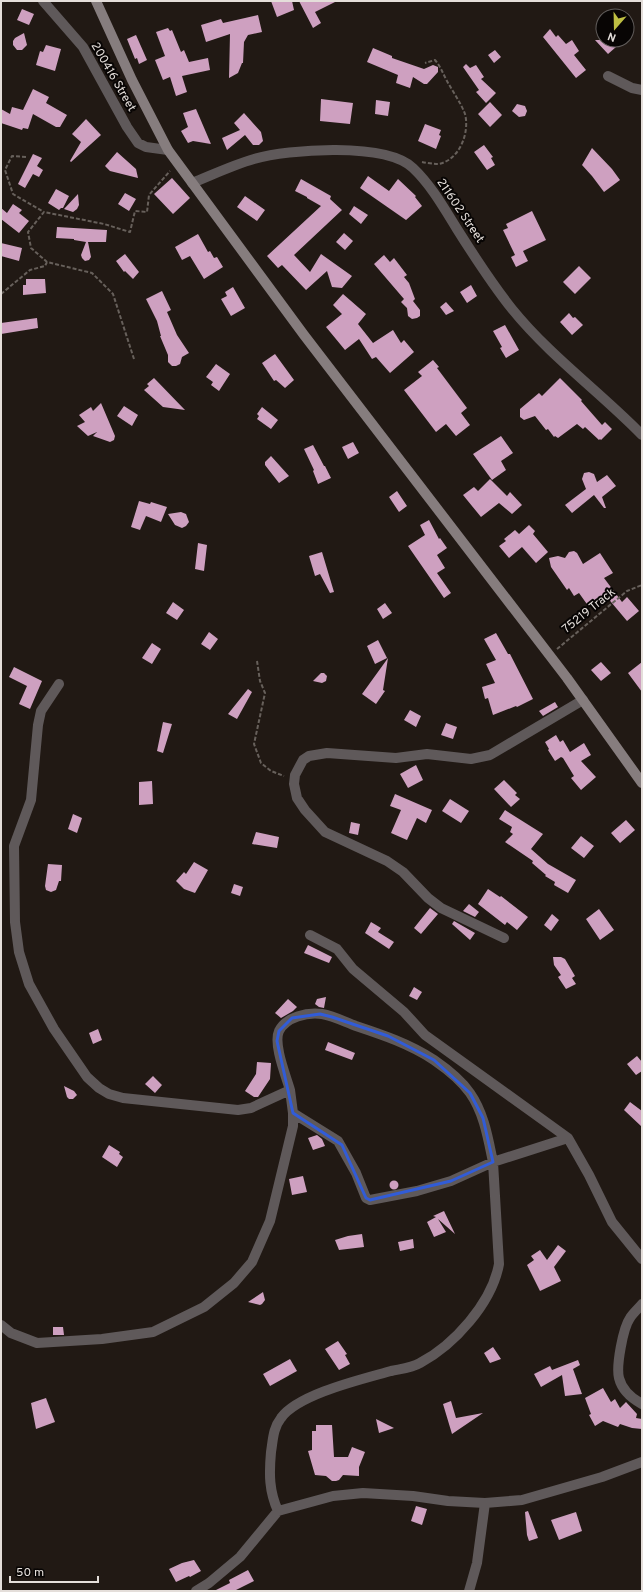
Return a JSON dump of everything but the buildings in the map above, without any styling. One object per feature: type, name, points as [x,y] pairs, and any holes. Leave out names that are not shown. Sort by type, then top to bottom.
[{"type":"street","name":"200416 Street","points":[[43,1],[82,47],[127,127],[138,143],[151,148],[168,150]]},
{"type":"street","points":[[96,1],[132,80],[168,150],[304,335],[550,654],[642,783]]},
{"type":"street","points":[[608,76],[632,88],[642,90]]},
{"type":"street","name":"211602 Street","points":[[192,183],[254,158],[315,149],[376,152],[397,158],[412,167],[433,190],[470,249],[512,308],[542,343],[642,435]]},
{"type":"street","points":[[59,684],[41,711],[30,800],[14,846],[15,922],[19,952],[29,984],[54,1029],[87,1077],[99,1088],[110,1094],[123,1098],[238,1110],[251,1108],[290,1090]]},
{"type":"street","points":[[504,938],[441,908],[428,898],[403,872],[387,861],[325,832],[305,810],[297,798],[294,784],[295,775],[303,760],[310,756],[327,753],[380,758],[396,758],[426,754],[470,759],[490,755],[583,700]]},
{"type":"street","points":[[310,934],[337,949],[353,968],[404,1012],[425,1035],[568,1138],[603,1202],[612,1222],[642,1259]]},
{"type":"street","points":[[1,1325],[11,1333],[37,1343],[102,1339],[153,1332],[204,1306],[234,1283],[252,1262],[270,1221],[291,1133],[294,1113],[290,1090],[277,1041],[279,1032],[284,1023],[292,1018],[320,1014],[332,1017],[388,1036],[434,1060],[454,1076],[470,1093],[483,1118],[493,1162],[499,1264],[496,1277],[488,1293],[466,1327],[419,1364],[366,1378],[309,1397],[281,1417],[274,1432],[269,1473],[271,1491],[278,1511]]},
{"type":"street","points":[[294,1113],[338,1141],[356,1173],[366,1198],[370,1200],[417,1192],[444,1183],[493,1162],[568,1138]]},
{"type":"street","points":[[642,1304],[629,1318],[623,1333],[618,1377],[624,1390],[632,1399],[642,1404]]},
{"type":"street","points":[[196,1591],[209,1583],[240,1557],[278,1511],[333,1496],[363,1494],[413,1496],[448,1501],[485,1503],[522,1500],[602,1477],[642,1462]]},
{"type":"street","points":[[469,1591],[477,1563],[485,1503]]},
{"type":"path","points":[[420,162],[438,164],[450,159],[464,140],[466,131],[464,114],[443,71],[435,60],[425,63]]},
{"type":"path","points":[[26,157],[12,156],[6,170],[12,194],[44,212],[104,224],[130,232],[134,211],[147,212],[149,195],[170,172],[166,165]]},
{"type":"path","points":[[44,212],[28,232],[31,248],[47,262],[92,273],[113,294],[134,359]]},
{"type":"path","points":[[1,294],[30,270],[45,266],[47,262]]},
{"type":"path","name":"75219 Track","points":[[550,654],[627,591],[642,585]]},
{"type":"path","points":[[257,660],[260,681],[265,693],[254,744],[261,763],[271,771],[283,776],[295,775]]},
{"type":"highlighted area","points":[[320,1014],[388,1036],[434,1060],[470,1093],[483,1118],[493,1162],[451,1181],[370,1200],[366,1198],[342,1145],[293,1113],[277,1041],[279,1031],[292,1018]]}]
